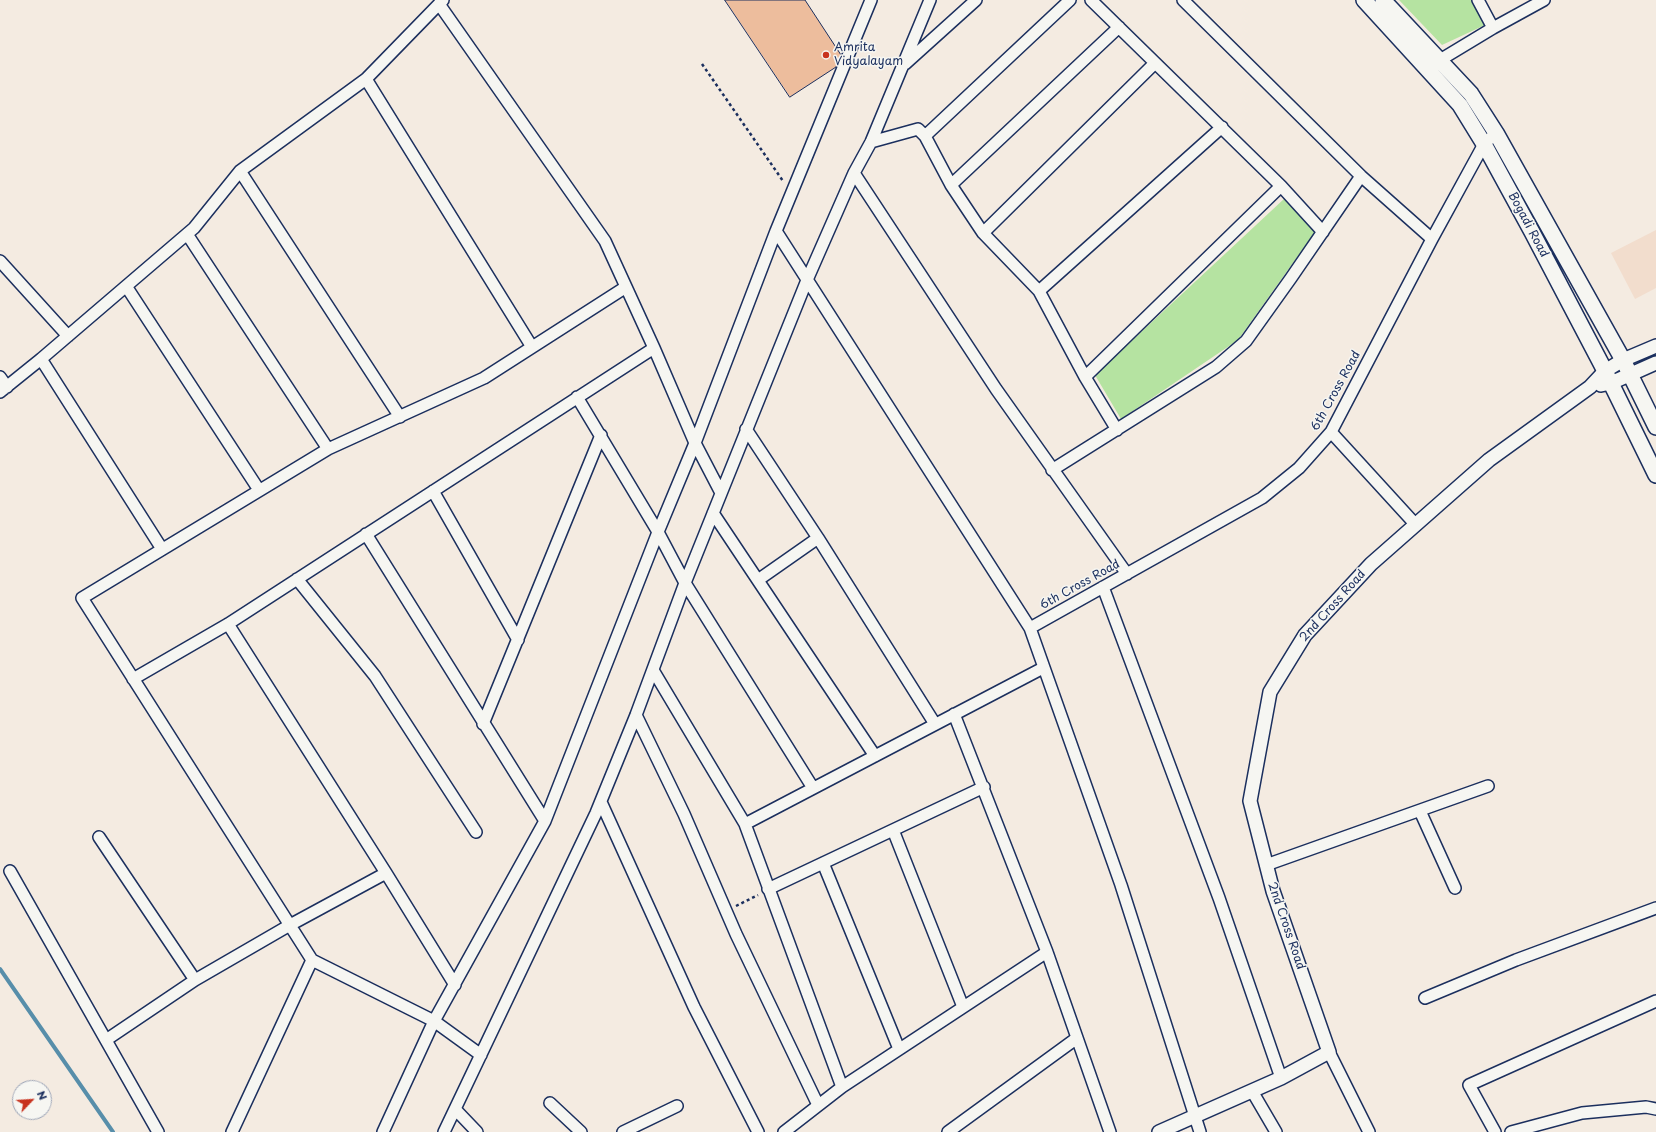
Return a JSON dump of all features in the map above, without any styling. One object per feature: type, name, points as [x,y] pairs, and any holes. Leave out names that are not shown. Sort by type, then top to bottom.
[{"type":"main road","name":"Bogadi Road","points":[[1364,0],[1460,105],[1484,144],[1608,377],[1656,475]]},
{"type":"main road","name":"Bogadi Road","points":[[1383,0],[1471,94],[1496,133],[1623,360],[1656,427]]},
{"type":"street","points":[[383,1132],[434,1021],[545,821],[658,532],[695,443],[776,232],[871,0]]},
{"type":"street","points":[[444,1132],[601,802],[636,715],[685,583],[807,280],[854,173],[871,142],[930,0]]},
{"type":"street","points":[[902,66],[976,0]]},
{"type":"street","points":[[925,136],[1070,0]]},
{"type":"street","points":[[1091,0],[1222,127],[1281,186],[1323,232]]},
{"type":"street","points":[[1183,0],[1361,176],[1432,239]]},
{"type":"street","points":[[1478,0],[1493,28]]},
{"type":"street","points":[[1440,60],[1493,28],[1544,0]]},
{"type":"street","points":[[0,377],[4,389],[41,359],[194,228],[240,172],[366,79],[441,2],[605,241],[654,348],[695,443],[721,493]]},
{"type":"street","points":[[951,185],[1119,27]]},
{"type":"street","points":[[983,233],[1155,63]]},
{"type":"street","points":[[366,79],[532,347]]},
{"type":"street","points":[[1039,291],[1222,127]]},
{"type":"street","points":[[871,142],[918,129],[925,136],[951,185],[983,233],[1039,291],[1085,376],[1117,430]]},
{"type":"street","name":"6th Cross Road","points":[[1030,628],[1262,498],[1300,468],[1331,432],[1432,239],[1484,144],[1496,133]]},
{"type":"street","points":[[240,172],[400,417]]},
{"type":"street","points":[[854,173],[996,389],[1127,574]]},
{"type":"street","points":[[1052,470],[1216,367],[1246,341],[1361,176]]},
{"type":"street","points":[[1085,376],[1281,186]]},
{"type":"street","points":[[776,232],[1030,628],[1121,885],[1200,1132]]},
{"type":"street","points":[[187,234],[328,448]]},
{"type":"street","points":[[0,261],[68,336]]},
{"type":"street","points":[[126,286],[259,490]]},
{"type":"street","points":[[480,1055],[434,1021],[312,960],[82,598],[328,448],[484,378],[626,287]]},
{"type":"street","points":[[1608,377],[1623,360],[1656,346]]},
{"type":"street","points":[[133,679],[228,624],[654,348]]},
{"type":"street","points":[[41,359],[162,549]]},
{"type":"street","points":[[1608,377],[1631,375],[1656,363]]},
{"type":"street","name":"2nd Cross Road","points":[[1329,1052],[1273,891],[1250,801],[1270,692],[1305,635],[1371,564],[1489,460],[1590,387],[1608,377]]},
{"type":"street","points":[[577,397],[658,532],[685,583],[814,788]]},
{"type":"street","points":[[746,429],[818,538],[935,724]]},
{"type":"street","points":[[1331,432],[1416,525]]},
{"type":"street","points":[[483,724],[601,435]]},
{"type":"street","points":[[432,491],[518,640]]},
{"type":"street","points":[[713,513],[875,756]]},
{"type":"street","points":[[366,534],[483,724],[545,821]]},
{"type":"street","points":[[758,580],[818,538]]},
{"type":"street","points":[[297,579],[375,676],[476,832]]},
{"type":"street","points":[[1103,587],[1219,898],[1281,1078]]},
{"type":"street","points":[[228,624],[455,985]]},
{"type":"street","points":[[745,824],[1043,668]]},
{"type":"street","points":[[653,670],[745,824],[842,1087]]},
{"type":"street","points":[[954,714],[984,787],[1047,952],[1110,1132]]},
{"type":"street","points":[[636,715],[684,814],[726,911],[818,1105]]},
{"type":"street","points":[[1266,865],[1488,786]]},
{"type":"street","points":[[768,889],[984,787]]},
{"type":"street","points":[[601,802],[694,1007],[758,1132]]},
{"type":"street","points":[[1420,810],[1455,888]]},
{"type":"street","points":[[893,830],[963,1007]]},
{"type":"street","points":[[99,838],[195,980]]},
{"type":"street","points":[[823,863],[899,1049]]},
{"type":"street","points":[[10,871],[158,1132]]},
{"type":"street","points":[[106,1040],[195,980],[290,925],[386,874]]},
{"type":"street","points":[[1424,998],[1516,960],[1656,908]]},
{"type":"street","points":[[784,1132],[842,1087],[1047,952]]},
{"type":"street","points":[[232,1132],[312,960]]},
{"type":"street","points":[[1495,1132],[1469,1085],[1656,1001]]},
{"type":"street","points":[[948,1132],[1077,1038]]},
{"type":"street","points":[[1159,1132],[1196,1117],[1281,1078],[1329,1052],[1369,1132]]},
{"type":"street","points":[[1252,1091],[1276,1132]]},
{"type":"street","points":[[550,1103],[581,1132]]},
{"type":"street","points":[[623,1132],[677,1106]]},
{"type":"street","points":[[1511,1132],[1582,1113],[1646,1107],[1656,1109]]},
{"type":"street","points":[[455,1109],[477,1132]]},
{"type":"path","points":[[702,64],[792,193]]},
{"type":"path","points":[[726,911],[768,889]]},
{"type":"shaded area","points":[[1656,230],[1656,288],[1635,299],[1611,253]]},
{"type":"green space","points":[[1399,0],[1472,0],[1485,25],[1442,45]]},
{"type":"green space","points":[[1285,198],[1315,232],[1238,340],[1121,419],[1095,375]]},
{"type":"building","points":[[725,0],[805,0],[841,55],[836,67],[790,97]]},
{"type":"waterway","points":[[0,969],[113,1132]]},
{"type":"place","name":"Amrita Vidyalayam","points":[[826,55]]}]
